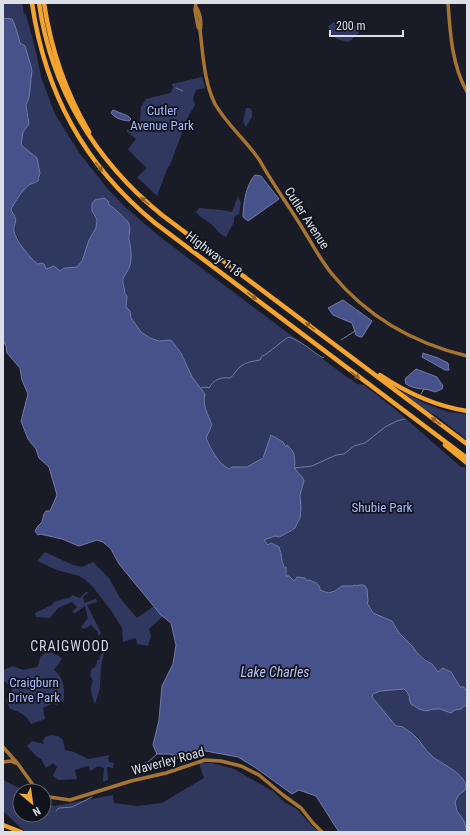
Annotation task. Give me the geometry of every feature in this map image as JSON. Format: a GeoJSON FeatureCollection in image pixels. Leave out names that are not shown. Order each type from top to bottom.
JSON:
{"type":"FeatureCollection","features":[{"type":"Feature","properties":{"kind":"highway","name":"Highway 118"},"geometry":{"type":"LineString","coordinates":[[31,3],[37,39],[48,80],[76,137],[101,170],[118,189],[155,223],[467,458]]}},
{"type":"Feature","properties":{"kind":"highway","name":"Highway 118"},"geometry":{"type":"LineString","coordinates":[[39,3],[49,50],[62,87],[79,121],[109,164],[134,191],[151,206],[467,444]]}},
{"type":"Feature","properties":{"kind":"highway"},"geometry":{"type":"LineString","coordinates":[[44,3],[53,49],[63,80],[82,119],[109,164]]}},
{"type":"Feature","properties":{"kind":"highway"},"geometry":{"type":"LineString","coordinates":[[322,335],[363,364],[407,391],[434,403],[467,411]]}},
{"type":"Feature","properties":{"kind":"highway"},"geometry":{"type":"LineString","coordinates":[[405,412],[467,463]]}},
{"type":"Feature","properties":{"kind":"highway"},"geometry":{"type":"LineString","coordinates":[[3,825],[22,832]]}},
{"type":"Feature","properties":{"kind":"street"},"geometry":{"type":"LineString","coordinates":[[448,3],[453,50],[459,75],[467,92]]}},
{"type":"Feature","properties":{"kind":"street","name":"Cutler Avenue"},"geometry":{"type":"LineString","coordinates":[[196,5],[201,27],[200,30],[209,89],[216,105],[253,150],[331,273],[359,302],[394,328],[423,343],[467,356]]}},
{"type":"Feature","properties":{"kind":"street"},"geometry":{"type":"LineString","coordinates":[[4,749],[18,764],[31,783]]}},
{"type":"Feature","properties":{"kind":"street","name":"Waverley Road"},"geometry":{"type":"LineString","coordinates":[[52,797],[70,800],[131,781],[166,773],[205,760],[221,761],[241,766],[259,774],[283,795],[301,808],[322,832]]}},
{"type":"Feature","properties":{"kind":"street"},"geometry":{"type":"LineString","coordinates":[[3,762],[11,761],[18,764]]}},
{"type":"Feature","properties":{"kind":"green space","name":"Shubie Park"},"geometry":{"type":"Polygon","coordinates":[[[3,3],[22,3],[37,56],[41,77],[55,114],[80,154],[107,188],[124,206],[160,237],[348,378],[357,384],[364,385],[396,410],[461,467],[467,468],[467,691],[464,687],[460,687],[450,671],[443,668],[438,672],[432,664],[417,653],[399,633],[392,621],[373,613],[367,603],[367,589],[365,586],[354,585],[325,592],[320,590],[318,584],[313,581],[307,581],[301,577],[296,577],[294,581],[289,576],[286,576],[286,567],[282,564],[279,547],[271,543],[268,545],[264,540],[287,534],[292,531],[296,527],[300,518],[300,494],[303,485],[303,478],[295,469],[294,453],[287,445],[286,447],[286,445],[285,446],[283,442],[271,436],[269,445],[263,457],[247,467],[229,469],[222,465],[219,461],[206,438],[212,425],[205,406],[205,394],[192,377],[181,353],[171,340],[159,341],[150,338],[141,332],[131,318],[130,311],[126,307],[127,296],[125,294],[123,281],[131,262],[129,238],[130,226],[116,210],[109,205],[107,201],[103,198],[94,200],[92,213],[97,221],[96,228],[89,240],[82,261],[77,267],[64,268],[60,271],[54,266],[46,269],[44,264],[37,264],[28,256],[15,233],[16,219],[10,210],[22,192],[36,183],[40,178],[40,168],[37,159],[21,145],[23,132],[28,126],[29,119],[26,105],[29,98],[32,70],[25,46],[20,43],[18,33],[8,18],[3,18],[3,3]]]}},
{"type":"Feature","properties":{"kind":"green space"},"geometry":{"type":"Polygon","coordinates":[[[335,22],[343,22],[347,25],[354,24],[359,28],[359,33],[348,42],[337,39],[332,35],[328,26],[335,22]]]}},
{"type":"Feature","properties":{"kind":"green space","name":"Cutler Avenue Park"},"geometry":{"type":"Polygon","coordinates":[[[202,77],[205,88],[196,90],[193,98],[195,105],[188,117],[157,196],[137,177],[147,168],[128,149],[136,139],[126,131],[140,120],[141,107],[146,99],[170,93],[173,88],[172,84],[202,77]]]}},
{"type":"Feature","properties":{"kind":"green space"},"geometry":{"type":"Polygon","coordinates":[[[246,108],[250,108],[252,110],[252,117],[246,127],[244,120],[246,108]]]}},
{"type":"Feature","properties":{"kind":"green space"},"geometry":{"type":"Polygon","coordinates":[[[238,196],[241,203],[239,214],[234,217],[234,222],[226,237],[220,234],[211,224],[196,212],[199,208],[232,212],[238,196]]]}},
{"type":"Feature","properties":{"kind":"green space"},"geometry":{"type":"Polygon","coordinates":[[[400,390],[424,403],[448,412],[467,414],[467,440],[438,417],[422,408],[400,390]]]}},
{"type":"Feature","properties":{"kind":"green space"},"geometry":{"type":"Polygon","coordinates":[[[45,552],[73,565],[82,567],[93,562],[109,578],[120,598],[137,618],[154,606],[163,616],[149,629],[151,636],[148,646],[137,644],[136,638],[123,642],[122,628],[93,587],[79,576],[57,570],[37,561],[45,552]]]}},
{"type":"Feature","properties":{"kind":"green space"},"geometry":{"type":"Polygon","coordinates":[[[86,592],[89,592],[83,597],[84,603],[96,599],[97,602],[87,605],[101,633],[98,636],[98,632],[91,625],[84,629],[81,627],[88,618],[85,606],[75,613],[72,612],[77,607],[72,602],[58,608],[50,618],[36,617],[35,613],[52,605],[54,602],[71,597],[72,595],[80,598],[86,592]]]}},
{"type":"Feature","properties":{"kind":"green space"},"geometry":{"type":"Polygon","coordinates":[[[105,649],[101,666],[100,688],[95,704],[91,690],[93,681],[90,675],[91,670],[96,666],[97,660],[99,660],[105,649]]]}},
{"type":"Feature","properties":{"kind":"green space","name":"Craigburn Drive Park"},"geometry":{"type":"Polygon","coordinates":[[[50,652],[62,659],[54,670],[60,677],[63,684],[64,701],[56,705],[53,703],[43,708],[45,719],[31,724],[22,714],[10,709],[6,700],[13,688],[3,680],[3,670],[13,666],[23,670],[37,667],[40,657],[45,653],[50,652]]]}},
{"type":"Feature","properties":{"kind":"green space"},"geometry":{"type":"Polygon","coordinates":[[[395,689],[406,691],[411,697],[409,698],[413,706],[425,711],[440,709],[451,713],[455,710],[461,709],[467,704],[467,832],[455,805],[455,801],[458,796],[466,788],[465,783],[458,774],[434,758],[414,734],[403,727],[395,725],[372,697],[376,692],[395,689]]]}},
{"type":"Feature","properties":{"kind":"green space"},"geometry":{"type":"Polygon","coordinates":[[[51,735],[58,736],[63,740],[65,750],[74,752],[88,759],[110,755],[108,758],[109,762],[114,763],[113,768],[107,767],[108,780],[103,782],[104,768],[98,766],[91,771],[88,766],[75,770],[77,779],[58,780],[53,776],[57,767],[53,763],[46,768],[41,759],[36,756],[27,746],[32,741],[44,744],[43,741],[45,737],[51,735]]]}},
{"type":"Feature","properties":{"kind":"green space"},"geometry":{"type":"Polygon","coordinates":[[[199,763],[212,763],[234,769],[274,792],[284,802],[297,809],[319,832],[27,832],[16,823],[52,823],[52,805],[113,795],[114,803],[137,806],[162,803],[204,778],[199,763]]]}},
{"type":"Feature","properties":{"kind":"green space"},"geometry":{"type":"Polygon","coordinates":[[[3,780],[12,784],[12,820],[3,811],[3,780]]]}},
{"type":"Feature","properties":{"kind":"water","name":"Lake Charles"},"geometry":{"type":"Polygon","coordinates":[[[3,18],[12,19],[20,43],[25,46],[32,70],[29,98],[26,105],[29,124],[23,132],[21,145],[37,158],[40,173],[38,181],[26,187],[11,209],[16,219],[14,230],[17,238],[35,262],[38,264],[44,264],[46,269],[54,266],[60,271],[64,268],[77,267],[82,261],[89,240],[96,228],[97,220],[92,211],[92,204],[95,200],[104,198],[108,201],[109,205],[128,222],[130,226],[129,238],[131,262],[123,281],[125,294],[127,296],[126,307],[130,311],[131,318],[141,332],[150,338],[159,341],[171,340],[181,353],[192,377],[205,394],[205,406],[212,425],[206,438],[216,457],[229,469],[232,467],[247,467],[263,458],[271,435],[283,442],[286,447],[287,445],[294,453],[295,469],[304,481],[300,495],[300,518],[295,528],[291,531],[279,537],[275,536],[264,540],[268,545],[271,543],[279,547],[283,565],[286,567],[286,576],[289,576],[294,581],[297,577],[305,578],[307,581],[309,580],[316,583],[320,590],[328,593],[335,591],[342,586],[365,586],[367,589],[367,603],[373,613],[392,621],[399,633],[417,653],[432,664],[438,672],[443,668],[451,672],[460,687],[464,687],[467,692],[467,704],[461,709],[455,710],[451,713],[440,709],[426,711],[419,709],[411,704],[410,697],[404,689],[380,691],[373,694],[372,697],[395,725],[403,727],[412,733],[430,755],[454,770],[463,779],[466,789],[458,796],[455,802],[457,811],[464,821],[467,832],[339,832],[316,796],[299,790],[292,794],[238,757],[195,749],[179,759],[170,754],[157,754],[153,745],[159,720],[162,686],[173,664],[176,645],[171,623],[161,615],[119,564],[111,549],[103,542],[97,540],[79,546],[62,539],[40,534],[38,535],[35,531],[42,522],[46,511],[50,511],[57,495],[49,467],[39,458],[36,449],[28,439],[21,421],[28,394],[22,380],[20,368],[7,353],[3,340],[3,18]]]}},
{"type":"Feature","properties":{"kind":"water"},"geometry":{"type":"Polygon","coordinates":[[[113,110],[128,116],[131,119],[129,121],[117,118],[111,113],[113,110]]]}},
{"type":"Feature","properties":{"kind":"water"},"geometry":{"type":"Polygon","coordinates":[[[255,175],[261,176],[279,199],[248,221],[243,217],[244,201],[249,184],[255,175]]]}},
{"type":"Feature","properties":{"kind":"water"},"geometry":{"type":"Polygon","coordinates":[[[343,300],[372,321],[362,337],[356,335],[352,323],[333,315],[328,308],[343,300]]]}},
{"type":"Feature","properties":{"kind":"water"},"geometry":{"type":"Polygon","coordinates":[[[423,353],[448,363],[449,370],[445,370],[422,357],[423,353]]]}},
{"type":"Feature","properties":{"kind":"water"},"geometry":{"type":"Polygon","coordinates":[[[416,369],[437,377],[443,386],[442,389],[435,392],[414,388],[406,384],[405,379],[416,369]]]}},
{"type":"Feature","properties":{"kind":"waterway"},"geometry":{"type":"LineString","coordinates":[[176,88],[183,91]]}},
{"type":"Feature","properties":{"kind":"waterway"},"geometry":{"type":"LineString","coordinates":[[341,340],[355,331]]}},
{"type":"Feature","properties":{"kind":"waterway"},"geometry":{"type":"LineString","coordinates":[[201,388],[209,388],[213,382],[218,379],[230,378],[241,366],[260,360],[262,356],[288,337],[293,338],[323,358],[324,357]]}},
{"type":"Feature","properties":{"kind":"waterway"},"geometry":{"type":"LineString","coordinates":[[421,394],[424,389]]}},
{"type":"Feature","properties":{"kind":"waterway"},"geometry":{"type":"LineString","coordinates":[[294,468],[312,466],[336,455],[344,454],[354,446],[365,443],[385,427],[405,419]]}},
{"type":"Feature","properties":{"kind":"waterway"},"geometry":{"type":"LineString","coordinates":[[132,771],[142,767],[143,764],[148,762],[157,754]]}},
{"type":"Feature","properties":{"kind":"waterway"},"geometry":{"type":"LineString","coordinates":[[56,811],[59,808],[72,807],[92,797]]}},
{"type":"Feature","properties":{"kind":"district","name":"CRAIGWOOD"},"geometry":{"type":"Point","coordinates":[70,646]}}]}
